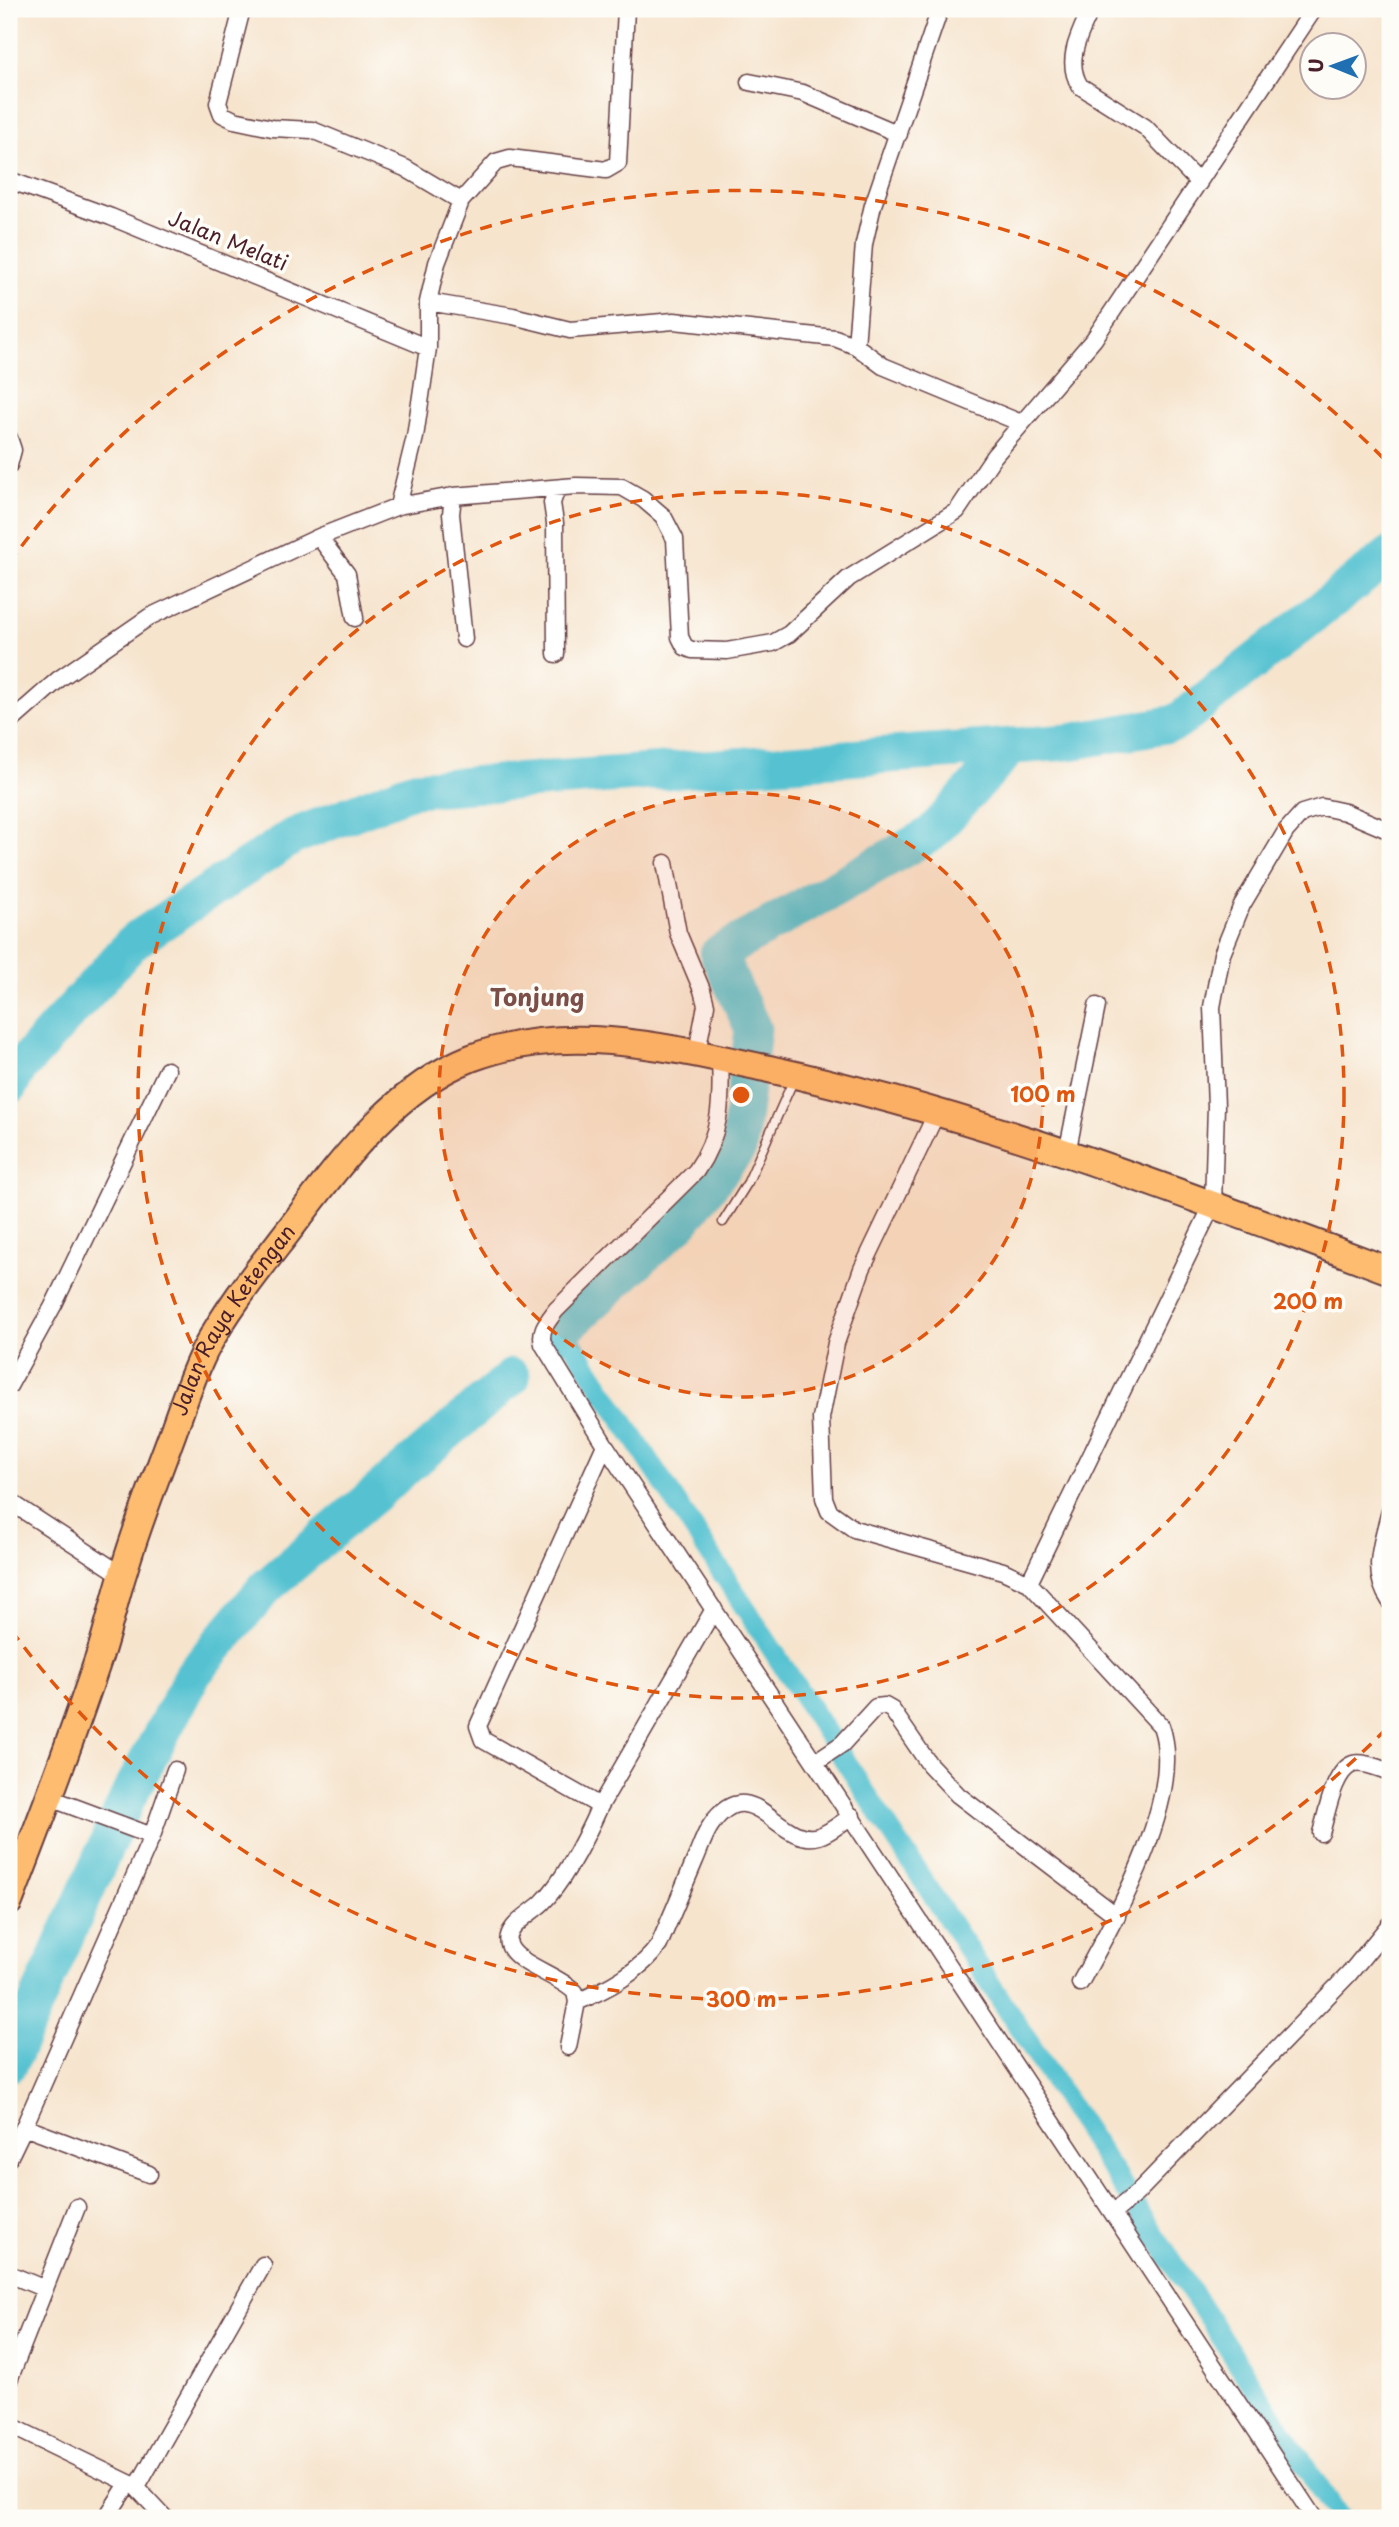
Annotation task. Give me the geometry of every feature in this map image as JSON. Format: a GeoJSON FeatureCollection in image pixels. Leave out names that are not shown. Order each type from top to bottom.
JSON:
{"type":"FeatureCollection","features":[{"type":"Feature","properties":{"kind":"highway","name":"Jalan Raya Ketengan"},"geometry":{"type":"LineString","coordinates":[[9,1902],[50,1798],[101,1651],[122,1575],[191,1383],[218,1328],[242,1291],[333,1173],[403,1100],[450,1068],[472,1057],[520,1044],[569,1039],[635,1042],[784,1072],[938,1110],[1213,1204],[1390,1271]]}},
{"type":"Feature","properties":{"kind":"street"},"geometry":{"type":"LineString","coordinates":[[242,9],[218,103],[222,114],[234,120],[272,128],[312,130],[405,168],[461,201]]}},
{"type":"Feature","properties":{"kind":"street"},"geometry":{"type":"LineString","coordinates":[[398,506],[415,437],[428,348],[428,302],[437,262],[461,201],[496,162],[510,158],[606,170],[618,163],[626,9]]}},
{"type":"Feature","properties":{"kind":"street"},"geometry":{"type":"LineString","coordinates":[[856,346],[864,244],[873,205],[940,9]]}},
{"type":"Feature","properties":{"kind":"street"},"geometry":{"type":"LineString","coordinates":[[1091,9],[1076,43],[1074,77],[1090,93],[1130,115],[1145,127],[1199,183]]}},
{"type":"Feature","properties":{"kind":"street"},"geometry":{"type":"LineString","coordinates":[[9,723],[59,679],[149,617],[325,545],[398,506],[453,496],[554,495],[622,487],[663,516],[675,540],[682,643],[692,650],[727,651],[773,643],[789,635],[849,578],[880,556],[945,521],[957,511],[1021,424],[1094,339],[1314,9]]}},
{"type":"Feature","properties":{"kind":"street"},"geometry":{"type":"LineString","coordinates":[[749,82],[803,93],[899,134]]}},
{"type":"Feature","properties":{"kind":"street","name":"Jalan Melati"},"geometry":{"type":"LineString","coordinates":[[9,180],[111,216],[428,348]]}},
{"type":"Feature","properties":{"kind":"street"},"geometry":{"type":"LineString","coordinates":[[428,302],[513,316],[570,330],[674,321],[827,336],[856,346],[883,366],[1021,424]]}},
{"type":"Feature","properties":{"kind":"street"},"geometry":{"type":"LineString","coordinates":[[9,438],[13,450],[9,465]]}},
{"type":"Feature","properties":{"kind":"street"},"geometry":{"type":"LineString","coordinates":[[554,495],[556,654]]}},
{"type":"Feature","properties":{"kind":"street"},"geometry":{"type":"LineString","coordinates":[[453,496],[451,514],[464,639]]}},
{"type":"Feature","properties":{"kind":"street"},"geometry":{"type":"LineString","coordinates":[[325,545],[347,574],[355,618]]}},
{"type":"Feature","properties":{"kind":"street"},"geometry":{"type":"LineString","coordinates":[[1029,1583],[1213,1204],[1216,1106],[1212,1007],[1222,954],[1242,905],[1286,831],[1302,813],[1322,807],[1345,811],[1390,831]]}},
{"type":"Feature","properties":{"kind":"street"},"geometry":{"type":"LineString","coordinates":[[665,863],[678,933],[706,1005],[716,1057],[722,1100],[711,1150],[696,1171],[544,1325],[541,1337],[606,1446],[714,1609],[819,1759],[852,1816],[1117,2209],[1314,2518]]}},
{"type":"Feature","properties":{"kind":"street"},"geometry":{"type":"LineString","coordinates":[[1067,1153],[1097,1006]]}},
{"type":"Feature","properties":{"kind":"street"},"geometry":{"type":"LineString","coordinates":[[9,1386],[53,1306],[167,1070]]}},
{"type":"Feature","properties":{"kind":"street"},"geometry":{"type":"LineString","coordinates":[[938,1110],[862,1269],[836,1343],[821,1418],[824,1498],[837,1521],[854,1529],[1003,1572],[1029,1583],[1161,1726],[1168,1745],[1162,1802],[1117,1916],[1080,1983]]}},
{"type":"Feature","properties":{"kind":"street"},"geometry":{"type":"LineString","coordinates":[[600,1807],[483,1740],[478,1726],[606,1446]]}},
{"type":"Feature","properties":{"kind":"street"},"geometry":{"type":"LineString","coordinates":[[9,1501],[122,1575]]}},
{"type":"Feature","properties":{"kind":"street"},"geometry":{"type":"LineString","coordinates":[[1390,1511],[1377,1569],[1381,1587],[1390,1601]]}},
{"type":"Feature","properties":{"kind":"street"},"geometry":{"type":"LineString","coordinates":[[568,2047],[577,2002],[575,1992],[570,1986],[510,1949],[508,1940],[513,1926],[546,1900],[590,1830],[600,1807],[714,1609]]}},
{"type":"Feature","properties":{"kind":"street"},"geometry":{"type":"LineString","coordinates":[[819,1759],[842,1744],[876,1707],[885,1706],[892,1710],[929,1764],[958,1795],[1117,1916]]}},
{"type":"Feature","properties":{"kind":"street"},"geometry":{"type":"LineString","coordinates":[[1321,1833],[1341,1772],[1353,1764],[1366,1764],[1390,1772]]}},
{"type":"Feature","properties":{"kind":"street"},"geometry":{"type":"LineString","coordinates":[[9,2158],[152,1836],[175,1770]]}},
{"type":"Feature","properties":{"kind":"street"},"geometry":{"type":"LineString","coordinates":[[50,1798],[152,1836]]}},
{"type":"Feature","properties":{"kind":"street"},"geometry":{"type":"LineString","coordinates":[[577,2002],[606,1990],[650,1958],[659,1945],[710,1826],[726,1808],[739,1803],[756,1807],[793,1831],[808,1837],[820,1836],[852,1816]]}},
{"type":"Feature","properties":{"kind":"street"},"geometry":{"type":"LineString","coordinates":[[1117,2209],[1137,2193],[1349,1974],[1390,1924]]}},
{"type":"Feature","properties":{"kind":"street"},"geometry":{"type":"LineString","coordinates":[[24,2127],[149,2174]]}},
{"type":"Feature","properties":{"kind":"street"},"geometry":{"type":"LineString","coordinates":[[9,2381],[77,2207]]}},
{"type":"Feature","properties":{"kind":"street"},"geometry":{"type":"LineString","coordinates":[[106,2518],[132,2485],[140,2482],[263,2265]]}},
{"type":"Feature","properties":{"kind":"street"},"geometry":{"type":"LineString","coordinates":[[9,2274],[45,2289]]}},
{"type":"Feature","properties":{"kind":"street"},"geometry":{"type":"LineString","coordinates":[[9,2425],[132,2485],[165,2518]]}},
{"type":"Feature","properties":{"kind":"lane"},"geometry":{"type":"LineString","coordinates":[[723,1222],[748,1182],[784,1072]]}},
{"type":"Feature","properties":{"kind":"waterway"},"geometry":{"type":"LineString","coordinates":[[9,1087],[19,1069],[134,941],[292,837],[414,789],[1070,742],[1176,723],[1390,555]]}},
{"type":"Feature","properties":{"kind":"waterway"},"geometry":{"type":"LineString","coordinates":[[556,1336],[683,1220],[739,1147],[753,1029],[718,954],[931,834],[1012,746]]}},
{"type":"Feature","properties":{"kind":"waterway"},"geometry":{"type":"LineString","coordinates":[[563,1329],[1339,2518]]}},
{"type":"Feature","properties":{"kind":"waterway"},"geometry":{"type":"LineString","coordinates":[[9,2064],[128,1797],[193,1674],[266,1587],[512,1377]]}},
{"type":"Feature","properties":{"kind":"district","name":"Tonjung"},"geometry":{"type":"Point","coordinates":[537,998]}}]}
